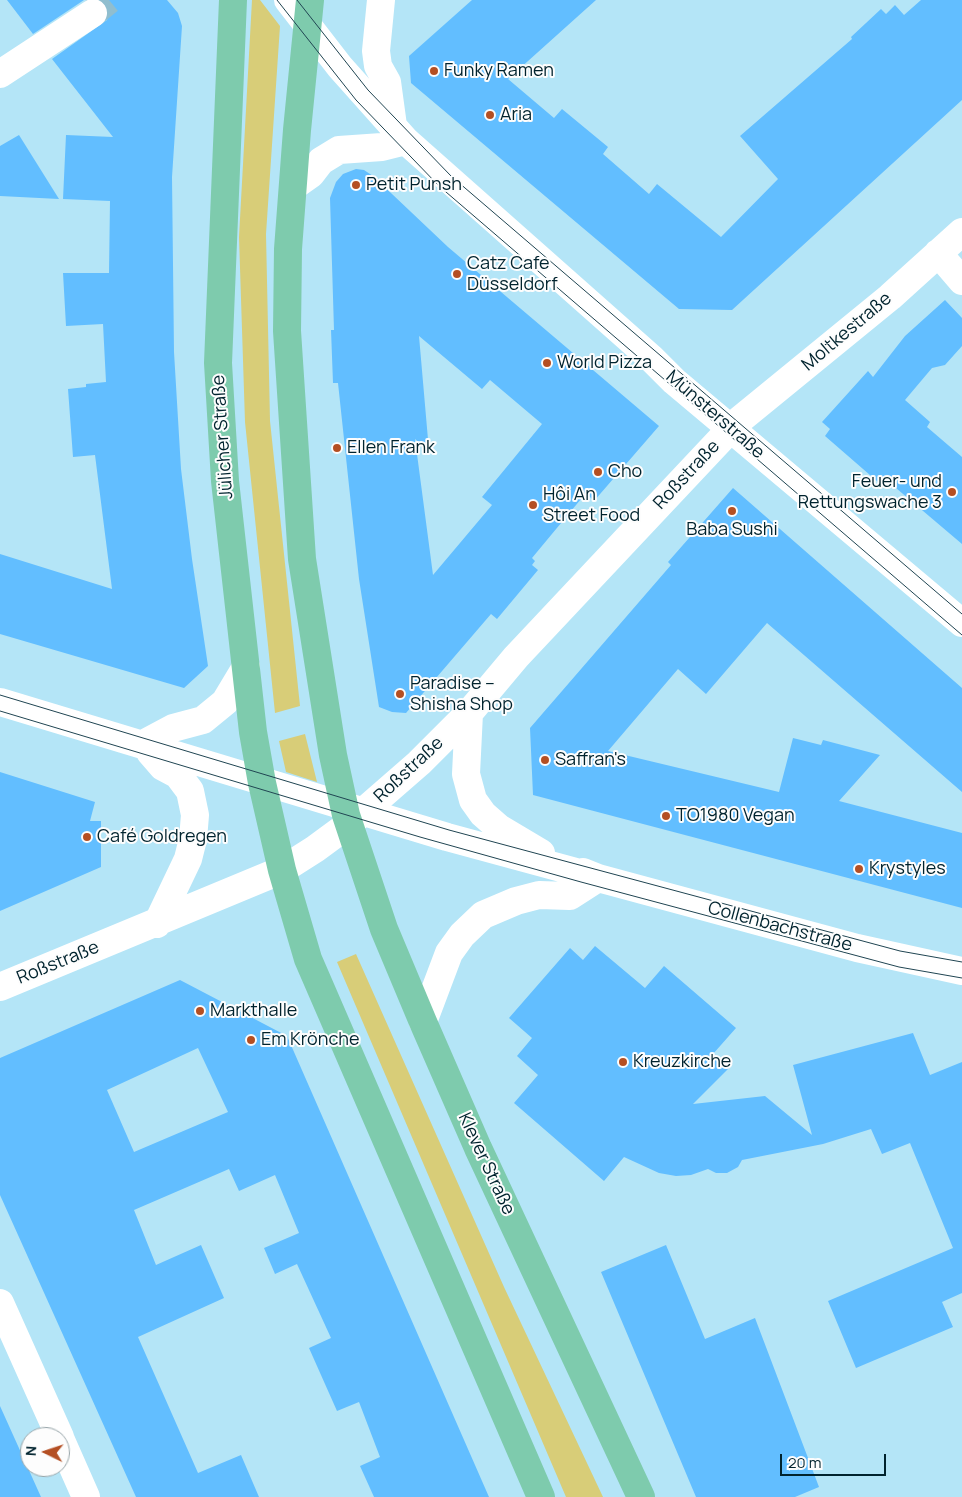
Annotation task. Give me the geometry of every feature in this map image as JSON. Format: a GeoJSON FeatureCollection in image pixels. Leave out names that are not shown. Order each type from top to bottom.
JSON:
{"type":"FeatureCollection","features":[{"type":"Feature","properties":{"kind":"main road","name":"Münsterstraße"},"geometry":{"type":"LineString","coordinates":[[298,0],[307,27]]}},
{"type":"Feature","properties":{"kind":"main road"},"geometry":{"type":"LineString","coordinates":[[310,0],[296,130],[294,186],[288,250],[287,331],[302,559],[328,731],[352,814]]}},
{"type":"Feature","properties":{"kind":"main road","name":"Jülicher Straße"},"geometry":{"type":"LineString","coordinates":[[231,2],[218,363],[225,481],[253,732],[261,780],[282,870]]}},
{"type":"Feature","properties":{"kind":"main road","name":"Klever Straße"},"geometry":{"type":"LineString","coordinates":[[352,814],[384,929],[423,1022],[478,1148],[641,1497]]}},
{"type":"Feature","properties":{"kind":"main road"},"geometry":{"type":"LineString","coordinates":[[282,870],[308,959],[541,1497]]}},
{"type":"Feature","properties":{"kind":"street","name":"Münsterstraße"},"geometry":{"type":"LineString","coordinates":[[288,0],[307,27],[340,67],[399,133],[730,429],[962,624]]}},
{"type":"Feature","properties":{"kind":"street"},"geometry":{"type":"LineString","coordinates":[[294,186],[311,174],[321,161],[339,150],[382,147],[399,133],[387,82],[378,66],[376,50],[381,0]]}},
{"type":"Feature","properties":{"kind":"street"},"geometry":{"type":"LineString","coordinates":[[0,74],[94,13]]}},
{"type":"Feature","properties":{"kind":"street","name":"Moltkestraße"},"geometry":{"type":"LineString","coordinates":[[730,429],[890,297],[962,232]]}},
{"type":"Feature","properties":{"kind":"street"},"geometry":{"type":"LineString","coordinates":[[938,253],[962,281]]}},
{"type":"Feature","properties":{"kind":"street","name":"Roßstraße"},"geometry":{"type":"LineString","coordinates":[[0,987],[156,924],[282,870],[315,850],[352,814],[419,763],[469,713],[516,657],[730,429]]}},
{"type":"Feature","properties":{"kind":"street"},"geometry":{"type":"LineString","coordinates":[[144,744],[173,728],[204,720],[225,702],[246,667]]}},
{"type":"Feature","properties":{"kind":"street"},"geometry":{"type":"LineString","coordinates":[[0,702],[261,780],[352,814],[447,837],[598,878]]}},
{"type":"Feature","properties":{"kind":"street","name":"Collenbachstraße"},"geometry":{"type":"LineString","coordinates":[[469,713],[466,774],[474,800],[483,814],[500,828],[547,856],[598,878],[857,948],[962,971]]}},
{"type":"Feature","properties":{"kind":"street"},"geometry":{"type":"LineString","coordinates":[[144,744],[163,767],[178,775],[190,791],[195,815],[193,840],[188,859],[156,924]]}},
{"type":"Feature","properties":{"kind":"street"},"geometry":{"type":"LineString","coordinates":[[423,1022],[449,953],[462,935],[483,915],[540,895],[570,896],[598,878]]}},
{"type":"Feature","properties":{"kind":"street"},"geometry":{"type":"LineString","coordinates":[[0,1303],[56,1427]]}},
{"type":"Feature","properties":{"kind":"street"},"geometry":{"type":"LineString","coordinates":[[70,1460],[86,1497]]}},
{"type":"Feature","properties":{"kind":"shaded area"},"geometry":{"type":"Polygon","coordinates":[[[252,0],[260,0],[280,26],[266,234],[270,421],[300,706],[275,713],[245,422],[239,237],[252,0]]]}},
{"type":"Feature","properties":{"kind":"shaded area"},"geometry":{"type":"Polygon","coordinates":[[[305,734],[317,782],[286,772],[279,741],[305,734]]]}},
{"type":"Feature","properties":{"kind":"shaded area"},"geometry":{"type":"Polygon","coordinates":[[[356,954],[504,1287],[603,1497],[566,1497],[337,962],[356,954]]]}},
{"type":"Feature","properties":{"kind":"building"},"geometry":{"type":"Polygon","coordinates":[[[7,0],[84,0],[33,34],[7,0]]]}},
{"type":"Feature","properties":{"kind":"building"},"geometry":{"type":"Polygon","coordinates":[[[101,0],[167,0],[178,13],[182,26],[172,177],[174,352],[181,469],[208,666],[184,688],[0,634],[0,554],[112,589],[95,455],[73,457],[68,389],[86,387],[86,384],[106,382],[103,324],[66,326],[63,273],[109,273],[110,201],[63,199],[66,135],[113,137],[52,59],[107,20],[109,12],[101,0]]]}},
{"type":"Feature","properties":{"kind":"building"},"geometry":{"type":"Polygon","coordinates":[[[472,0],[596,0],[508,79],[554,118],[562,109],[608,147],[603,154],[649,194],[657,184],[721,237],[778,179],[740,136],[852,39],[851,37],[881,9],[886,14],[895,5],[904,15],[921,0],[962,0],[962,100],[732,310],[679,309],[411,83],[409,56],[472,0]]]}},
{"type":"Feature","properties":{"kind":"building"},"geometry":{"type":"Polygon","coordinates":[[[19,135],[59,199],[0,196],[0,146],[19,135]]]}},
{"type":"Feature","properties":{"kind":"building"},"geometry":{"type":"Polygon","coordinates":[[[356,169],[364,170],[373,176],[448,247],[659,426],[594,501],[586,493],[532,558],[535,561],[532,565],[538,570],[497,619],[491,614],[406,713],[392,712],[379,707],[359,579],[338,383],[333,383],[331,330],[334,330],[330,198],[336,182],[343,174],[356,169]],[[419,336],[429,451],[415,439],[433,575],[492,505],[482,497],[542,424],[490,380],[482,389],[419,336]]]}},
{"type":"Feature","properties":{"kind":"building"},"geometry":{"type":"Polygon","coordinates":[[[945,300],[962,318],[962,346],[945,365],[932,368],[905,400],[930,422],[927,427],[962,457],[962,544],[883,477],[878,482],[825,436],[830,429],[822,422],[868,371],[873,377],[905,336],[945,300]]]}},
{"type":"Feature","properties":{"kind":"building"},"geometry":{"type":"Polygon","coordinates":[[[733,488],[962,688],[962,792],[767,623],[706,694],[678,669],[608,751],[779,792],[793,738],[821,745],[823,740],[880,755],[839,801],[962,833],[962,908],[533,795],[530,728],[671,565],[668,562],[733,488]]]}},
{"type":"Feature","properties":{"kind":"building"},"geometry":{"type":"Polygon","coordinates":[[[0,772],[95,802],[90,821],[101,821],[101,867],[0,911],[0,772]]]}},
{"type":"Feature","properties":{"kind":"building"},"geometry":{"type":"Polygon","coordinates":[[[595,946],[645,988],[664,966],[736,1028],[713,1054],[730,1067],[693,1104],[765,1096],[812,1135],[793,1065],[913,1033],[930,1075],[962,1062],[962,1293],[942,1302],[953,1327],[856,1368],[828,1301],[953,1248],[910,1143],[882,1154],[871,1129],[823,1144],[742,1160],[738,1167],[727,1173],[716,1173],[708,1169],[691,1175],[676,1176],[659,1173],[624,1157],[604,1181],[514,1103],[538,1075],[517,1056],[532,1038],[509,1018],[570,948],[583,960],[595,946]]]}},
{"type":"Feature","properties":{"kind":"building"},"geometry":{"type":"Polygon","coordinates":[[[180,980],[287,1036],[489,1497],[374,1497],[360,1466],[380,1457],[359,1402],[337,1411],[309,1348],[331,1338],[297,1264],[275,1274],[264,1248],[299,1233],[275,1175],[239,1191],[229,1169],[134,1210],[156,1265],[201,1245],[224,1298],[138,1337],[198,1473],[241,1455],[259,1497],[136,1497],[0,1195],[0,1058],[180,980]],[[198,1048],[107,1090],[134,1152],[228,1112],[198,1048]]]}},
{"type":"Feature","properties":{"kind":"building"},"geometry":{"type":"Polygon","coordinates":[[[666,1245],[705,1339],[755,1318],[819,1487],[795,1497],[696,1497],[601,1272],[666,1245]]]}},
{"type":"Feature","properties":{"kind":"building"},"geometry":{"type":"Polygon","coordinates":[[[0,1406],[20,1450],[20,1477],[32,1477],[41,1497],[0,1497],[0,1406]]]}},
{"type":"Feature","properties":{"kind":"tunnel"},"geometry":{"type":"LineString","coordinates":[[93,13],[109,0]]}},
{"type":"Feature","properties":{"kind":"tram line"},"geometry":{"type":"LineString","coordinates":[[277,0],[356,100],[439,186],[962,635]]}},
{"type":"Feature","properties":{"kind":"tram line"},"geometry":{"type":"LineString","coordinates":[[297,0],[368,90],[451,176],[962,614]]}},
{"type":"Feature","properties":{"kind":"tram line"},"geometry":{"type":"LineString","coordinates":[[0,695],[449,830],[900,951],[962,962]]}},
{"type":"Feature","properties":{"kind":"tram line"},"geometry":{"type":"LineString","coordinates":[[0,711],[420,837],[581,882],[899,967],[962,978]]}},
{"type":"Feature","properties":{"kind":"place","name":"Funky Ramen"},"geometry":{"type":"Point","coordinates":[434,71]}},
{"type":"Feature","properties":{"kind":"place","name":"Aria"},"geometry":{"type":"Point","coordinates":[490,115]}},
{"type":"Feature","properties":{"kind":"place","name":"Petit Punsh"},"geometry":{"type":"Point","coordinates":[356,185]}},
{"type":"Feature","properties":{"kind":"place","name":"Catz Cafe Düsseldorf"},"geometry":{"type":"Point","coordinates":[457,274]}},
{"type":"Feature","properties":{"kind":"place","name":"World Pizza"},"geometry":{"type":"Point","coordinates":[547,363]}},
{"type":"Feature","properties":{"kind":"place","name":"Ellen Frank"},"geometry":{"type":"Point","coordinates":[337,448]}},
{"type":"Feature","properties":{"kind":"place","name":"Cho"},"geometry":{"type":"Point","coordinates":[598,472]}},
{"type":"Feature","properties":{"kind":"place","name":"Feuer- und Rettungswache 3"},"geometry":{"type":"Point","coordinates":[952,492]}},
{"type":"Feature","properties":{"kind":"place","name":"Hôi An Street Food"},"geometry":{"type":"Point","coordinates":[533,505]}},
{"type":"Feature","properties":{"kind":"place","name":"Baba Sushi"},"geometry":{"type":"Point","coordinates":[732,511]}},
{"type":"Feature","properties":{"kind":"place","name":"Paradise – Shisha Shop"},"geometry":{"type":"Point","coordinates":[400,694]}},
{"type":"Feature","properties":{"kind":"place","name":"Saffran's"},"geometry":{"type":"Point","coordinates":[545,760]}},
{"type":"Feature","properties":{"kind":"place","name":"TO1980 Vegan"},"geometry":{"type":"Point","coordinates":[666,816]}},
{"type":"Feature","properties":{"kind":"place","name":"Café Goldregen"},"geometry":{"type":"Point","coordinates":[87,837]}},
{"type":"Feature","properties":{"kind":"place","name":"Krystyles"},"geometry":{"type":"Point","coordinates":[859,869]}},
{"type":"Feature","properties":{"kind":"place","name":"Markthalle"},"geometry":{"type":"Point","coordinates":[200,1011]}},
{"type":"Feature","properties":{"kind":"place","name":"Em Krönche"},"geometry":{"type":"Point","coordinates":[251,1040]}},
{"type":"Feature","properties":{"kind":"place","name":"Kreuzkirche"},"geometry":{"type":"Point","coordinates":[623,1062]}}]}
